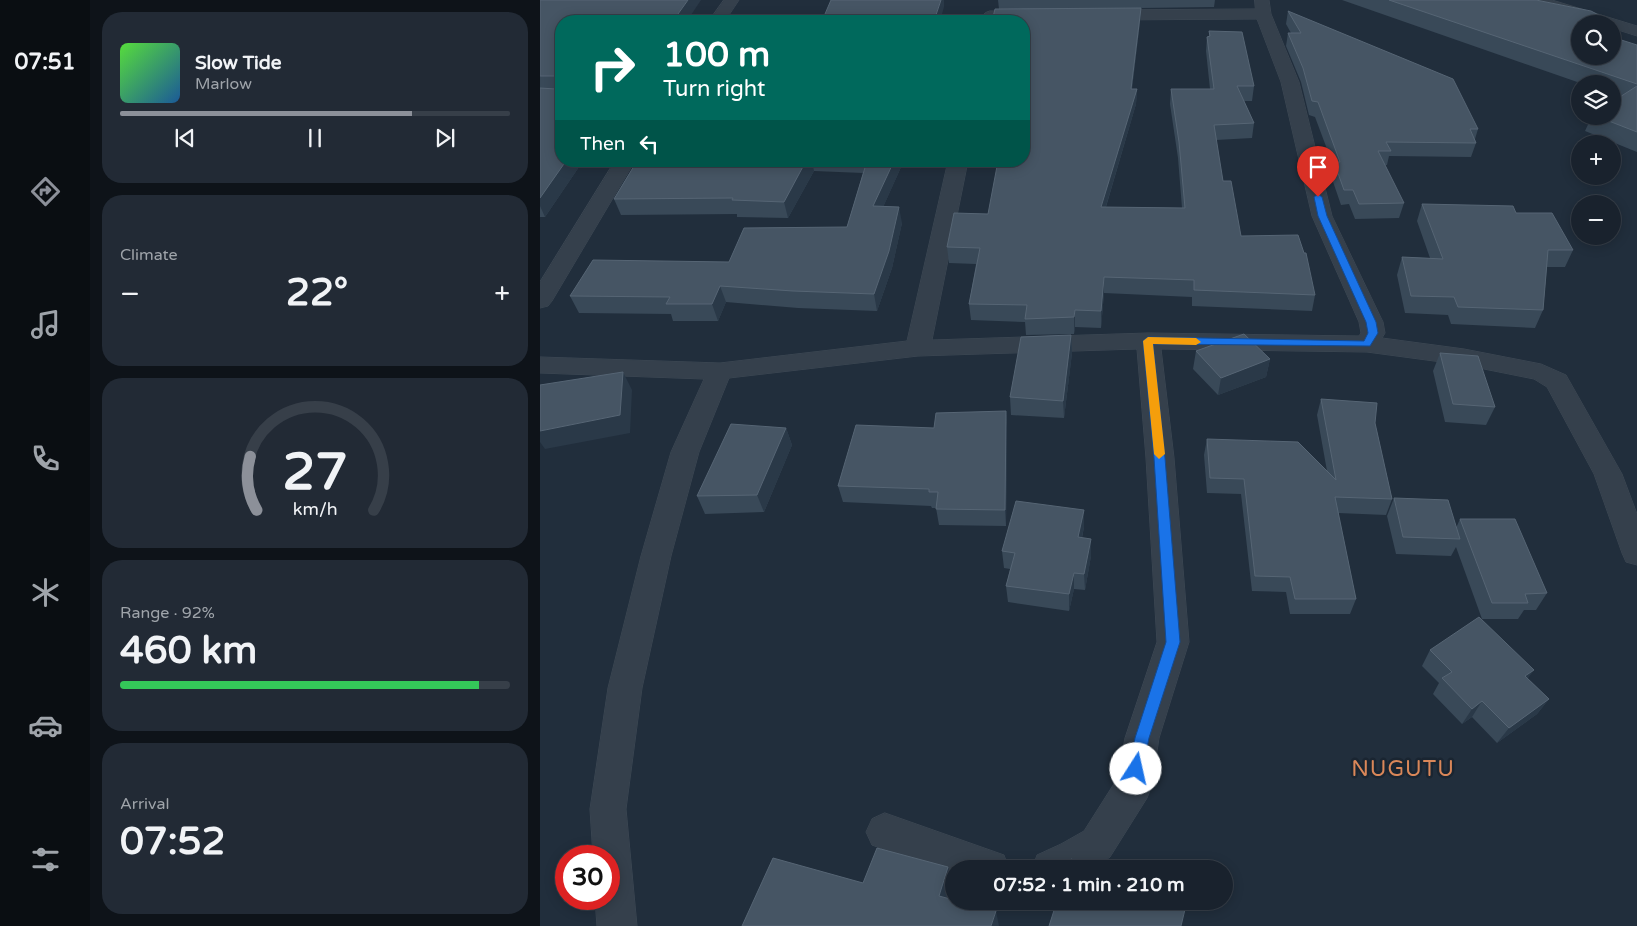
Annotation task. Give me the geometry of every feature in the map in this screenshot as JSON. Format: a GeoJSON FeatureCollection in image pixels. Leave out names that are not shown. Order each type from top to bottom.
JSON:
{"type":"FeatureCollection","features":[{"type":"Feature","properties":{"kind":"street"},"geometry":{"type":"LineString","coordinates":[[721,15],[732,0]]}},
{"type":"Feature","properties":{"kind":"street"},"geometry":{"type":"LineString","coordinates":[[990,15],[994,0]]}},
{"type":"Feature","properties":{"kind":"street"},"geometry":{"type":"LineString","coordinates":[[1536,0],[1637,30]]}},
{"type":"Feature","properties":{"kind":"street"},"geometry":{"type":"LineString","coordinates":[[1089,15],[1262,7],[1290,82],[1322,216],[1371,322],[1373,333],[1367,344]]}},
{"type":"Feature","properties":{"kind":"street"},"geometry":{"type":"LineString","coordinates":[[1030,17],[1043,16]]}},
{"type":"Feature","properties":{"kind":"street"},"geometry":{"type":"LineString","coordinates":[[540,302],[621,167]]}},
{"type":"Feature","properties":{"kind":"street"},"geometry":{"type":"LineString","coordinates":[[918,348],[957,167]]}},
{"type":"Feature","properties":{"kind":"street"},"geometry":{"type":"LineString","coordinates":[[1071,860],[1097,844],[1134,785],[1142,738],[1173,642],[1160,458],[1148,341]]}},
{"type":"Feature","properties":{"kind":"street"},"geometry":{"type":"LineString","coordinates":[[540,364],[720,371],[918,348],[1148,341],[1367,344],[1474,359],[1541,372],[1557,381],[1608,474],[1637,554]]}},
{"type":"Feature","properties":{"kind":"street"},"geometry":{"type":"LineString","coordinates":[[617,926],[608,809],[625,688],[656,556],[685,452],[720,371]]}},
{"type":"Feature","properties":{"kind":"street"},"geometry":{"type":"LineString","coordinates":[[885,832],[964,860]]}},
{"type":"Feature","properties":{"kind":"building"},"geometry":{"type":"Polygon","coordinates":[[[540,0],[688,0],[677,15],[555,15],[555,76],[540,76],[540,0]]]}},
{"type":"Feature","properties":{"kind":"building"},"geometry":{"type":"Polygon","coordinates":[[[831,0],[941,0],[936,15],[825,15],[831,0]]]}},
{"type":"Feature","properties":{"kind":"building"},"geometry":{"type":"Polygon","coordinates":[[[1389,0],[1536,0],[1591,11],[1599,15],[1571,15],[1571,62],[1389,0]]]}},
{"type":"Feature","properties":{"kind":"building"},"geometry":{"type":"Polygon","coordinates":[[[1141,8],[1131,89],[1137,89],[1101,207],[1185,208],[1179,142],[1171,89],[1214,89],[1207,37],[1210,36],[1209,31],[1242,32],[1254,86],[1237,86],[1254,123],[1214,125],[1223,181],[1231,181],[1241,236],[1298,235],[1304,253],[1306,253],[1315,295],[1194,290],[1194,280],[1104,277],[1101,311],[1075,310],[1074,317],[1025,319],[1027,305],[969,304],[980,248],[947,247],[954,213],[988,214],[997,167],[1030,167],[1030,15],[994,15],[995,9],[1141,8]]]}},
{"type":"Feature","properties":{"kind":"building"},"geometry":{"type":"Polygon","coordinates":[[[1288,11],[1453,79],[1478,129],[1470,129],[1476,143],[1386,142],[1391,151],[1378,151],[1404,203],[1359,204],[1353,190],[1344,190],[1334,162],[1340,162],[1318,102],[1312,101],[1303,68],[1288,33],[1301,33],[1288,11]]]}},
{"type":"Feature","properties":{"kind":"building"},"geometry":{"type":"Polygon","coordinates":[[[1621,40],[1637,45],[1637,84],[1621,79],[1621,75],[1610,75],[1581,65],[1621,65],[1621,40]]]}},
{"type":"Feature","properties":{"kind":"building"},"geometry":{"type":"Polygon","coordinates":[[[1637,86],[1637,132],[1619,125],[1621,125],[1621,96],[1637,86]]]}},
{"type":"Feature","properties":{"kind":"building"},"geometry":{"type":"Polygon","coordinates":[[[540,88],[555,89],[555,167],[562,167],[540,198],[540,88]]]}},
{"type":"Feature","properties":{"kind":"building"},"geometry":{"type":"Polygon","coordinates":[[[633,167],[803,167],[784,202],[732,200],[733,198],[614,199],[633,167]]]}},
{"type":"Feature","properties":{"kind":"building"},"geometry":{"type":"Polygon","coordinates":[[[865,167],[891,167],[873,206],[899,207],[889,251],[874,294],[720,286],[712,304],[666,304],[670,297],[570,296],[593,260],[729,262],[744,228],[847,227],[865,167]]]}},
{"type":"Feature","properties":{"kind":"building"},"geometry":{"type":"Polygon","coordinates":[[[1422,204],[1513,206],[1516,213],[1552,213],[1573,250],[1548,250],[1543,310],[1458,307],[1454,297],[1411,296],[1402,257],[1443,259],[1422,204]]]}},
{"type":"Feature","properties":{"kind":"building"},"geometry":{"type":"Polygon","coordinates":[[[1244,334],[1270,359],[1221,378],[1196,351],[1244,334]]]}},
{"type":"Feature","properties":{"kind":"building"},"geometry":{"type":"Polygon","coordinates":[[[1071,335],[1063,401],[1010,397],[1021,337],[1071,335]]]}},
{"type":"Feature","properties":{"kind":"building"},"geometry":{"type":"Polygon","coordinates":[[[1440,353],[1478,356],[1495,407],[1453,404],[1440,353]]]}},
{"type":"Feature","properties":{"kind":"building"},"geometry":{"type":"Polygon","coordinates":[[[623,372],[620,415],[540,431],[540,385],[623,372]]]}},
{"type":"Feature","properties":{"kind":"building"},"geometry":{"type":"Polygon","coordinates":[[[1321,399],[1377,403],[1375,423],[1392,499],[1335,497],[1356,599],[1295,599],[1290,577],[1255,576],[1244,479],[1210,478],[1207,439],[1298,442],[1336,480],[1321,399]]]}},
{"type":"Feature","properties":{"kind":"building"},"geometry":{"type":"Polygon","coordinates":[[[1006,411],[1005,510],[936,509],[938,492],[929,492],[929,489],[838,486],[856,425],[934,428],[936,413],[1006,411]]]}},
{"type":"Feature","properties":{"kind":"building"},"geometry":{"type":"Polygon","coordinates":[[[731,424],[786,428],[757,495],[697,496],[731,424]]]}},
{"type":"Feature","properties":{"kind":"building"},"geometry":{"type":"Polygon","coordinates":[[[1394,498],[1448,500],[1460,539],[1403,537],[1394,498]]]}},
{"type":"Feature","properties":{"kind":"building"},"geometry":{"type":"Polygon","coordinates":[[[1016,501],[1084,510],[1078,537],[1091,539],[1084,574],[1074,573],[1069,594],[1006,586],[1015,553],[1002,551],[1016,501]]]}},
{"type":"Feature","properties":{"kind":"building"},"geometry":{"type":"Polygon","coordinates":[[[1460,519],[1515,519],[1547,593],[1525,594],[1528,603],[1492,603],[1460,519]]]}},
{"type":"Feature","properties":{"kind":"building"},"geometry":{"type":"Polygon","coordinates":[[[1479,617],[1534,670],[1525,676],[1549,699],[1509,728],[1482,701],[1472,709],[1442,678],[1452,672],[1430,650],[1479,617]]]}},
{"type":"Feature","properties":{"kind":"building"},"geometry":{"type":"Polygon","coordinates":[[[877,848],[945,866],[945,877],[939,896],[945,898],[945,910],[996,911],[991,926],[742,926],[773,858],[863,883],[877,848]]]}},
{"type":"Feature","properties":{"kind":"building"},"geometry":{"type":"Polygon","coordinates":[[[1054,910],[1185,910],[1181,926],[1049,926],[1054,910]]]}},
{"type":"Feature","properties":{"kind":"slow traffic"},"geometry":{"type":"LineString","coordinates":[[1159,454],[1148,341],[1196,342]]}},
{"type":"Feature","properties":{"kind":"district","name":"NUGUTU"},"geometry":{"type":"Point","coordinates":[1403,768]}},
{"type":"Feature","properties":{"kind":"route"},"geometry":{"type":"LineString","coordinates":[[1136,769],[1142,738],[1173,642],[1160,458],[1148,341],[1367,344],[1373,333],[1371,322],[1322,216],[1318,197]]}}]}
